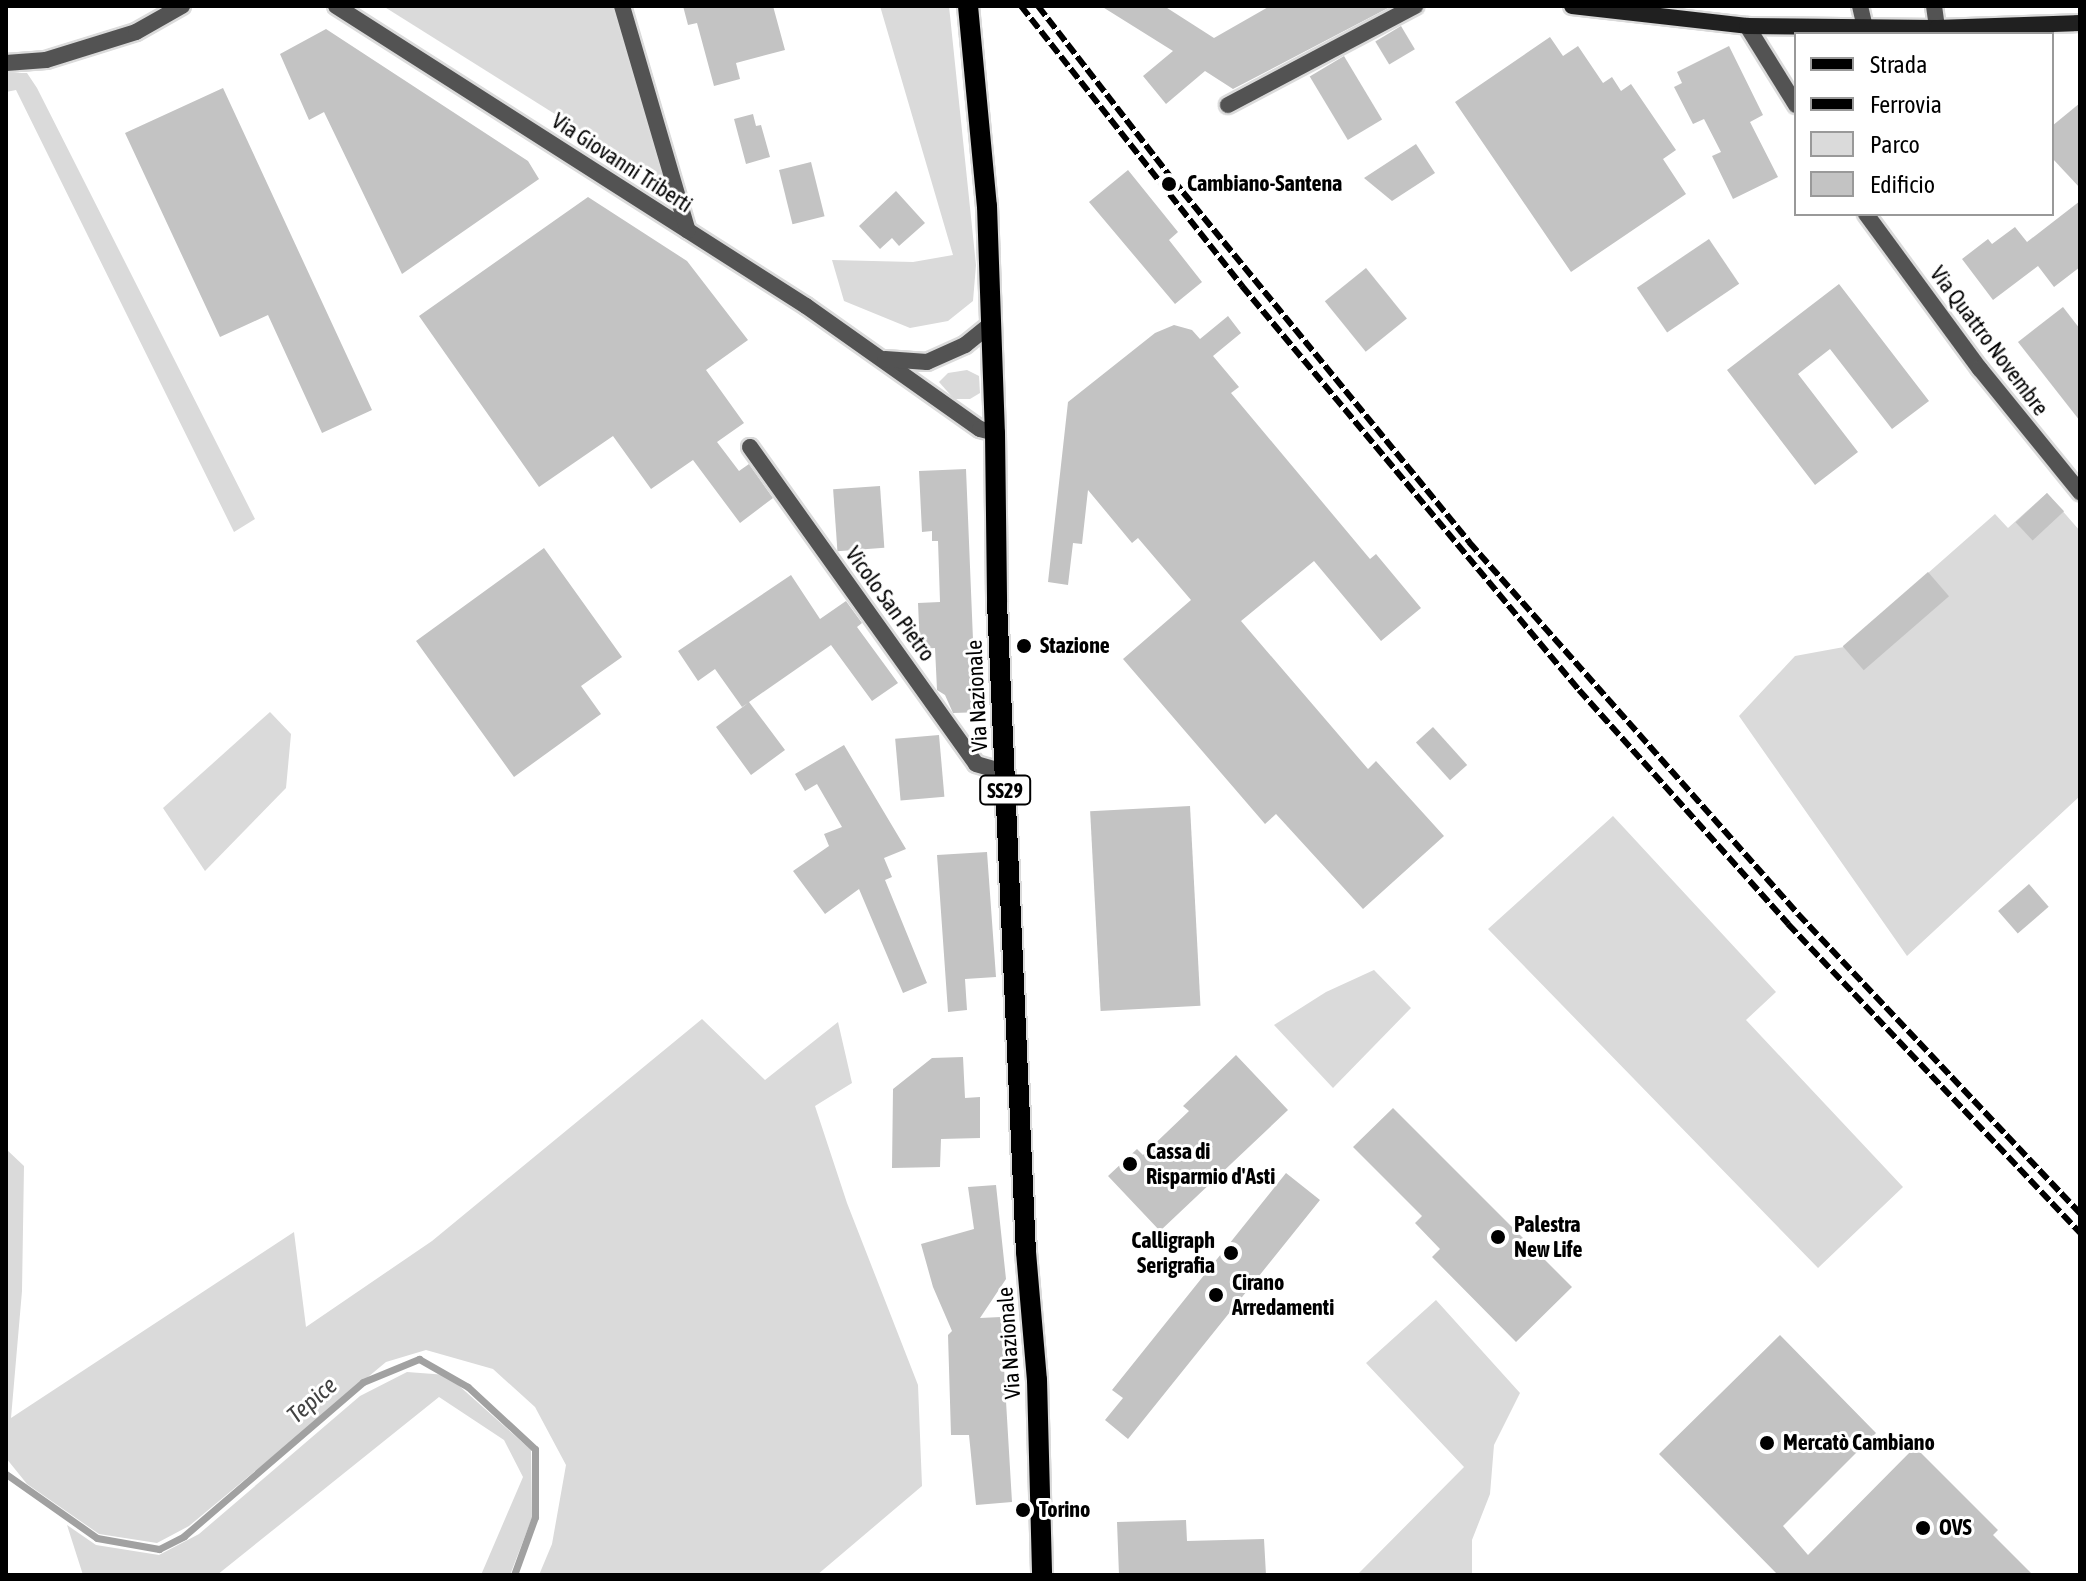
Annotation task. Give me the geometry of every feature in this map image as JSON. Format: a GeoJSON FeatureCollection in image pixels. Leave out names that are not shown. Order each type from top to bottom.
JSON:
{"type":"FeatureCollection","features":[{"type":"Feature","properties":{"kind":"main road","name":"Via Nazionale"},"geometry":{"type":"LineString","coordinates":[[968,6],[987,206],[997,602],[1026,1252],[1037,1380],[1042,1575]]}},
{"type":"Feature","properties":{"kind":"street"},"geometry":{"type":"LineString","coordinates":[[6,63],[46,60],[121,37],[182,6]]}},
{"type":"Feature","properties":{"kind":"street","name":"Via Giovanni Triberti"},"geometry":{"type":"LineString","coordinates":[[336,6],[883,359],[980,429],[995,433]]}},
{"type":"Feature","properties":{"kind":"street"},"geometry":{"type":"LineString","coordinates":[[622,6],[688,231]]}},
{"type":"Feature","properties":{"kind":"street"},"geometry":{"type":"LineString","coordinates":[[1228,105],[1415,6]]}},
{"type":"Feature","properties":{"kind":"street"},"geometry":{"type":"LineString","coordinates":[[1572,6],[1747,26],[1937,28],[2080,23]]}},
{"type":"Feature","properties":{"kind":"street"},"geometry":{"type":"LineString","coordinates":[[1860,6],[1865,28]]}},
{"type":"Feature","properties":{"kind":"street"},"geometry":{"type":"LineString","coordinates":[[1934,6],[1937,28]]}},
{"type":"Feature","properties":{"kind":"street"},"geometry":{"type":"LineString","coordinates":[[1747,26],[1794,102]]}},
{"type":"Feature","properties":{"kind":"street","name":"Via Quattro Novembre"},"geometry":{"type":"LineString","coordinates":[[1867,216],[1980,369],[2080,492]]}},
{"type":"Feature","properties":{"kind":"street","name":"Via Giovanni Triberti"},"geometry":{"type":"LineString","coordinates":[[883,359],[927,362],[965,345],[991,324]]}},
{"type":"Feature","properties":{"kind":"street","name":"Vicolo San Pietro"},"geometry":{"type":"LineString","coordinates":[[750,447],[976,764],[1004,772]]}},
{"type":"Feature","properties":{"kind":"green space"},"geometry":{"type":"Polygon","coordinates":[[[383,6],[617,6],[665,183],[655,177],[383,6]]]}},
{"type":"Feature","properties":{"kind":"green space"},"geometry":{"type":"Polygon","coordinates":[[[880,6],[949,6],[976,265],[973,301],[948,321],[910,328],[844,301],[832,260],[913,262],[953,255],[880,6]]]}},
{"type":"Feature","properties":{"kind":"green space"},"geometry":{"type":"Polygon","coordinates":[[[6,73],[27,73],[37,88],[255,519],[234,532],[16,90],[6,92],[6,73]]]}},
{"type":"Feature","properties":{"kind":"green space"},"geometry":{"type":"Polygon","coordinates":[[[967,370],[979,376],[980,393],[970,399],[954,399],[939,382],[948,373],[967,370]]]}},
{"type":"Feature","properties":{"kind":"green space"},"geometry":{"type":"Polygon","coordinates":[[[2047,493],[2080,531],[2080,796],[1907,956],[1739,716],[1795,656],[1844,647],[1995,514],[2008,528],[2047,493]]]}},
{"type":"Feature","properties":{"kind":"green space"},"geometry":{"type":"Polygon","coordinates":[[[270,712],[291,734],[286,788],[205,871],[163,808],[270,712]]]}},
{"type":"Feature","properties":{"kind":"green space"},"geometry":{"type":"Polygon","coordinates":[[[1613,816],[1776,992],[1746,1020],[1903,1187],[1818,1268],[1488,929],[1613,816]]]}},
{"type":"Feature","properties":{"kind":"green space"},"geometry":{"type":"Polygon","coordinates":[[[1374,970],[1411,1008],[1333,1088],[1274,1025],[1326,992],[1374,970]]]}},
{"type":"Feature","properties":{"kind":"green space"},"geometry":{"type":"Polygon","coordinates":[[[702,1019],[765,1080],[838,1022],[852,1083],[815,1106],[847,1203],[918,1385],[922,1486],[817,1575],[539,1575],[552,1544],[566,1465],[535,1407],[493,1369],[426,1350],[386,1362],[189,1526],[157,1543],[99,1534],[27,1484],[6,1458],[6,1149],[24,1166],[22,1291],[11,1418],[294,1232],[306,1327],[432,1241],[702,1019]]]}},
{"type":"Feature","properties":{"kind":"green space"},"geometry":{"type":"Polygon","coordinates":[[[1436,1300],[1520,1393],[1494,1445],[1490,1494],[1472,1540],[1472,1575],[1357,1575],[1464,1467],[1366,1363],[1436,1300]]]}},
{"type":"Feature","properties":{"kind":"green space"},"geometry":{"type":"Polygon","coordinates":[[[407,1372],[447,1375],[531,1450],[532,1518],[510,1575],[481,1575],[523,1477],[504,1440],[439,1397],[217,1575],[83,1575],[67,1525],[96,1545],[159,1555],[199,1534],[360,1396],[407,1372]]]}},
{"type":"Feature","properties":{"kind":"building"},"geometry":{"type":"Polygon","coordinates":[[[683,6],[773,6],[785,50],[736,63],[740,79],[714,86],[697,23],[688,25],[683,6]]]}},
{"type":"Feature","properties":{"kind":"building"},"geometry":{"type":"Polygon","coordinates":[[[1101,6],[1164,6],[1214,38],[1270,6],[1390,7],[1233,89],[1205,71],[1166,104],[1143,76],[1173,51],[1101,6]]]}},
{"type":"Feature","properties":{"kind":"building"},"geometry":{"type":"Polygon","coordinates":[[[1401,26],[1415,49],[1389,65],[1375,41],[1401,26]]]}},
{"type":"Feature","properties":{"kind":"building"},"geometry":{"type":"Polygon","coordinates":[[[326,29],[528,161],[539,179],[402,274],[324,112],[309,120],[280,54],[326,29]]]}},
{"type":"Feature","properties":{"kind":"building"},"geometry":{"type":"Polygon","coordinates":[[[1550,37],[1563,56],[1578,46],[1603,83],[1612,77],[1621,91],[1631,84],[1676,150],[1663,159],[1686,194],[1571,272],[1455,102],[1550,37]]]}},
{"type":"Feature","properties":{"kind":"building"},"geometry":{"type":"Polygon","coordinates":[[[1729,46],[1763,115],[1750,122],[1778,177],[1733,199],[1712,156],[1721,152],[1704,119],[1693,124],[1674,87],[1682,83],[1677,72],[1729,46]]]}},
{"type":"Feature","properties":{"kind":"building"},"geometry":{"type":"Polygon","coordinates":[[[1344,56],[1382,119],[1348,140],[1310,77],[1344,56]]]}},
{"type":"Feature","properties":{"kind":"building"},"geometry":{"type":"Polygon","coordinates":[[[223,88],[372,410],[322,433],[268,315],[220,337],[125,133],[223,88]]]}},
{"type":"Feature","properties":{"kind":"building"},"geometry":{"type":"Polygon","coordinates":[[[2080,103],[2080,188],[2054,160],[2054,124],[2080,103]]]}},
{"type":"Feature","properties":{"kind":"building"},"geometry":{"type":"Polygon","coordinates":[[[753,114],[756,126],[761,125],[770,157],[746,164],[734,119],[753,114]]]}},
{"type":"Feature","properties":{"kind":"building"},"geometry":{"type":"Polygon","coordinates":[[[1416,144],[1435,173],[1392,201],[1364,178],[1416,144]]]}},
{"type":"Feature","properties":{"kind":"building"},"geometry":{"type":"Polygon","coordinates":[[[811,162],[825,216],[793,224],[779,170],[811,162]]]}},
{"type":"Feature","properties":{"kind":"building"},"geometry":{"type":"Polygon","coordinates":[[[1128,170],[1178,232],[1169,240],[1202,282],[1175,304],[1089,202],[1128,170]]]}},
{"type":"Feature","properties":{"kind":"building"},"geometry":{"type":"Polygon","coordinates":[[[896,191],[925,223],[899,246],[892,238],[880,249],[859,226],[896,191]]]}},
{"type":"Feature","properties":{"kind":"building"},"geometry":{"type":"Polygon","coordinates":[[[588,197],[687,261],[748,340],[706,370],[744,423],[717,442],[739,471],[749,464],[773,498],[740,523],[693,460],[651,489],[613,436],[539,487],[419,316],[588,197]]]}},
{"type":"Feature","properties":{"kind":"building"},"geometry":{"type":"Polygon","coordinates":[[[2080,201],[2080,267],[2054,287],[2038,266],[1993,300],[1962,259],[1988,239],[1992,244],[2015,227],[2027,242],[2080,201]]]}},
{"type":"Feature","properties":{"kind":"building"},"geometry":{"type":"Polygon","coordinates":[[[1709,239],[1739,284],[1667,332],[1637,288],[1709,239]]]}},
{"type":"Feature","properties":{"kind":"building"},"geometry":{"type":"Polygon","coordinates":[[[1366,268],[1407,319],[1366,352],[1325,301],[1366,268]]]}},
{"type":"Feature","properties":{"kind":"building"},"geometry":{"type":"Polygon","coordinates":[[[1839,284],[1929,401],[1892,429],[1830,349],[1798,374],[1858,452],[1815,485],[1727,370],[1839,284]]]}},
{"type":"Feature","properties":{"kind":"building"},"geometry":{"type":"Polygon","coordinates":[[[2063,307],[2080,329],[2080,421],[2018,342],[2063,307]]]}},
{"type":"Feature","properties":{"kind":"building"},"geometry":{"type":"Polygon","coordinates":[[[1228,316],[1241,333],[1213,356],[1239,387],[1231,393],[1370,559],[1376,554],[1421,608],[1381,641],[1314,561],[1241,621],[1368,769],[1376,761],[1444,836],[1363,909],[1276,814],[1265,824],[1123,659],[1191,600],[1138,538],[1132,543],[1088,490],[1082,544],[1073,543],[1068,585],[1048,582],[1068,402],[1155,333],[1174,325],[1192,330],[1200,339],[1228,316]]]}},
{"type":"Feature","properties":{"kind":"building"},"geometry":{"type":"Polygon","coordinates":[[[966,469],[974,664],[980,664],[983,712],[953,713],[945,695],[937,690],[935,648],[920,649],[918,603],[940,602],[938,541],[932,541],[932,531],[922,532],[919,471],[966,469]]]}},
{"type":"Feature","properties":{"kind":"building"},"geometry":{"type":"Polygon","coordinates":[[[880,486],[884,548],[837,551],[833,489],[880,486]]]}},
{"type":"Feature","properties":{"kind":"building"},"geometry":{"type":"Polygon","coordinates":[[[2047,493],[2064,511],[2033,541],[2016,522],[2047,493]]]}},
{"type":"Feature","properties":{"kind":"building"},"geometry":{"type":"Polygon","coordinates":[[[544,548],[622,657],[581,686],[601,714],[514,777],[416,641],[544,548]]]}},
{"type":"Feature","properties":{"kind":"building"},"geometry":{"type":"Polygon","coordinates":[[[1928,572],[1949,596],[1864,670],[1843,646],[1928,572]]]}},
{"type":"Feature","properties":{"kind":"building"},"geometry":{"type":"Polygon","coordinates":[[[791,575],[820,619],[846,601],[862,623],[857,627],[898,683],[872,701],[831,645],[749,702],[785,750],[751,775],[716,727],[748,703],[742,707],[715,669],[698,681],[678,651],[791,575]]]}},
{"type":"Feature","properties":{"kind":"building"},"geometry":{"type":"Polygon","coordinates":[[[1433,727],[1467,765],[1450,780],[1416,742],[1433,727]]]}},
{"type":"Feature","properties":{"kind":"building"},"geometry":{"type":"Polygon","coordinates":[[[939,735],[944,797],[901,801],[895,739],[939,735]]]}},
{"type":"Feature","properties":{"kind":"building"},"geometry":{"type":"Polygon","coordinates":[[[844,745],[906,849],[884,858],[892,877],[885,880],[927,983],[903,993],[859,889],[825,914],[793,871],[829,846],[824,834],[842,827],[817,784],[805,791],[795,774],[844,745]]]}},
{"type":"Feature","properties":{"kind":"building"},"geometry":{"type":"Polygon","coordinates":[[[1190,806],[1200,1006],[1101,1011],[1090,811],[1190,806]]]}},
{"type":"Feature","properties":{"kind":"building"},"geometry":{"type":"Polygon","coordinates":[[[987,852],[996,977],[965,979],[967,1010],[948,1012],[937,855],[987,852]]]}},
{"type":"Feature","properties":{"kind":"building"},"geometry":{"type":"Polygon","coordinates":[[[2029,884],[2049,907],[2018,934],[1998,911],[2029,884]]]}},
{"type":"Feature","properties":{"kind":"building"},"geometry":{"type":"Polygon","coordinates":[[[1236,1055],[1288,1110],[1160,1231],[1108,1176],[1137,1149],[1143,1155],[1189,1111],[1183,1106],[1236,1055]]]}},
{"type":"Feature","properties":{"kind":"building"},"geometry":{"type":"Polygon","coordinates":[[[963,1057],[965,1098],[980,1097],[980,1138],[941,1139],[940,1167],[892,1168],[893,1089],[932,1058],[963,1057]]]}},
{"type":"Feature","properties":{"kind":"building"},"geometry":{"type":"Polygon","coordinates":[[[1393,1108],[1572,1287],[1516,1342],[1432,1257],[1440,1249],[1415,1223],[1422,1216],[1353,1147],[1393,1108]]]}},
{"type":"Feature","properties":{"kind":"building","name":"Cirano Arredamenti"},"geometry":{"type":"Polygon","coordinates":[[[1286,1173],[1320,1200],[1128,1439],[1105,1420],[1123,1398],[1112,1390],[1286,1173]]]}},
{"type":"Feature","properties":{"kind":"building"},"geometry":{"type":"Polygon","coordinates":[[[996,1185],[1006,1279],[980,1318],[1001,1317],[1012,1502],[976,1505],[969,1435],[951,1435],[948,1335],[952,1331],[933,1287],[921,1244],[974,1229],[968,1187],[996,1185]]]}},
{"type":"Feature","properties":{"kind":"building"},"geometry":{"type":"Polygon","coordinates":[[[1780,1335],[1876,1433],[1783,1526],[1808,1555],[1915,1447],[1998,1530],[1993,1535],[2033,1575],[1778,1575],[1659,1454],[1780,1335]]]}},
{"type":"Feature","properties":{"kind":"building"},"geometry":{"type":"Polygon","coordinates":[[[1186,1520],[1187,1541],[1264,1539],[1266,1575],[1119,1575],[1117,1522],[1186,1520]]]}},
{"type":"Feature","properties":{"kind":"waterway","name":"Tepice"},"geometry":{"type":"LineString","coordinates":[[6,1474],[97,1538],[159,1549],[184,1536],[363,1382],[419,1359],[468,1387],[535,1449],[535,1517],[514,1575]]}},
{"type":"Feature","properties":{"kind":"railway"},"geometry":{"type":"LineString","coordinates":[[1021,6],[1242,286],[1579,690],[1788,924],[2080,1233]]}},
{"type":"Feature","properties":{"kind":"railway"},"geometry":{"type":"LineString","coordinates":[[1038,6],[1173,180],[1469,542],[1798,914],[2080,1213]]}},
{"type":"Feature","properties":{"kind":"place","name":"Cambiano-Santena"},"geometry":{"type":"Point","coordinates":[1169,184]}},
{"type":"Feature","properties":{"kind":"place","name":"Stazione"},"geometry":{"type":"Point","coordinates":[1024,646]}},
{"type":"Feature","properties":{"kind":"place","name":"Cassa di Risparmio d'Asti"},"geometry":{"type":"Point","coordinates":[1130,1164]}},
{"type":"Feature","properties":{"kind":"place","name":"Palestra New Life"},"geometry":{"type":"Point","coordinates":[1498,1237]}},
{"type":"Feature","properties":{"kind":"place","name":"Calligraph Serigrafia"},"geometry":{"type":"Point","coordinates":[1231,1253]}},
{"type":"Feature","properties":{"kind":"place","name":"Cirano Arredamenti"},"geometry":{"type":"Point","coordinates":[1216,1295]}},
{"type":"Feature","properties":{"kind":"place","name":"Mercatò Cambiano"},"geometry":{"type":"Point","coordinates":[1767,1443]}},
{"type":"Feature","properties":{"kind":"place","name":"Torino"},"geometry":{"type":"Point","coordinates":[1023,1510]}},
{"type":"Feature","properties":{"kind":"place","name":"OVS"},"geometry":{"type":"Point","coordinates":[1923,1528]}}]}
